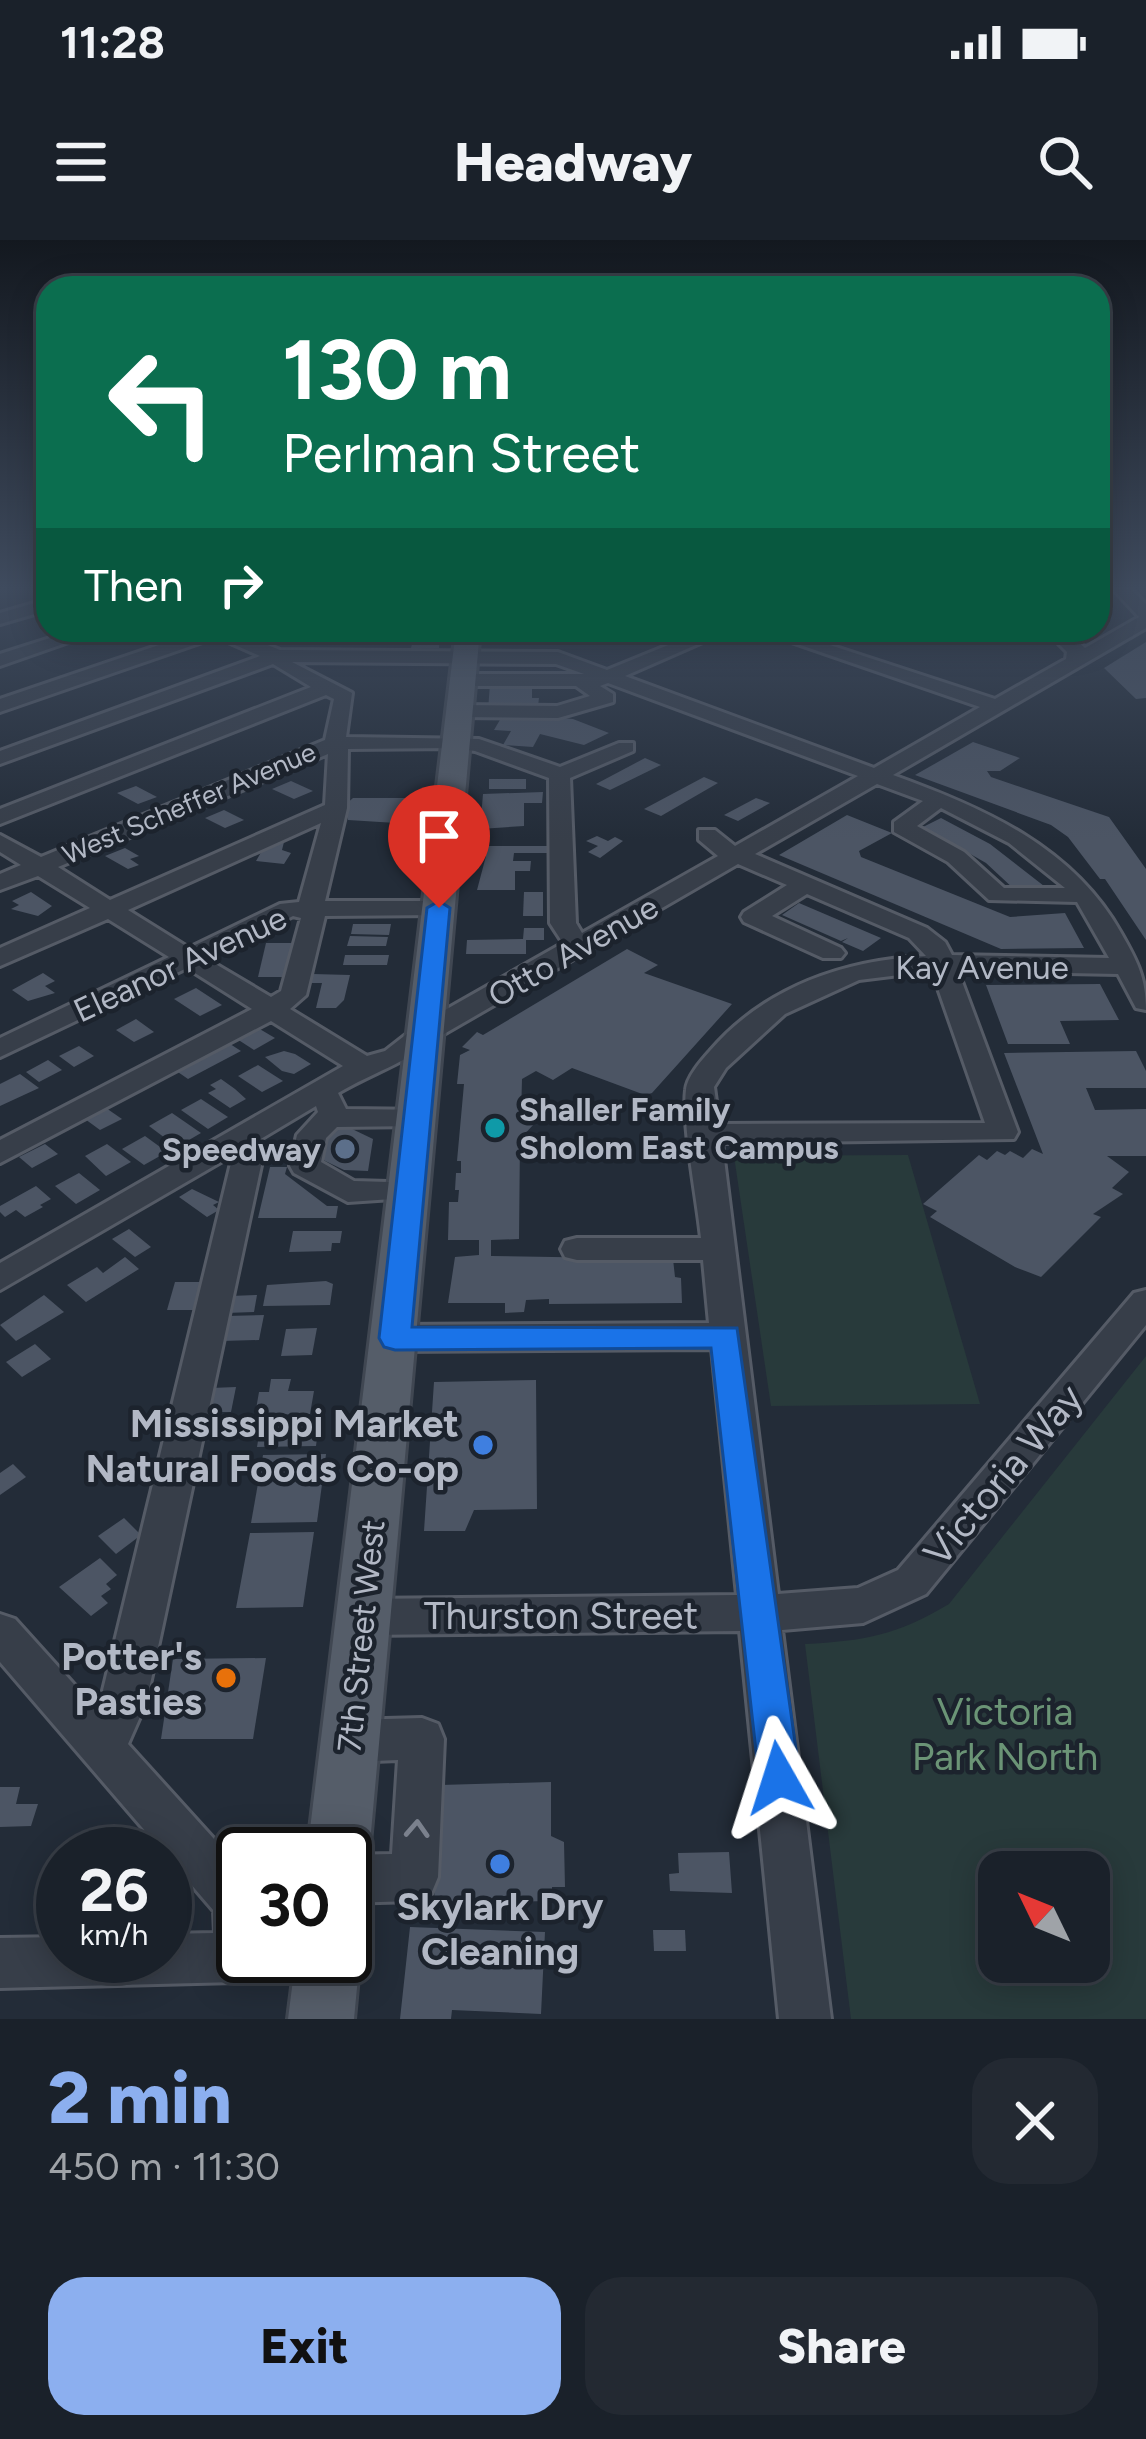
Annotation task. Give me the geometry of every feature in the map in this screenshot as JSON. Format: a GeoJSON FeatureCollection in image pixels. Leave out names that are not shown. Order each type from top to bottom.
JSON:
{"type":"FeatureCollection","features":[{"type":"Feature","properties":{"kind":"main road","name":"7th Street West"},"geometry":{"type":"LineString","coordinates":[[341,1827],[462,684]]}},
{"type":"Feature","properties":{"kind":"main road"},"geometry":{"type":"LineString","coordinates":[[321,2019],[325,1983]]}},
{"type":"Feature","properties":{"kind":"street"},"geometry":{"type":"LineString","coordinates":[[0,706],[95,673]]}},
{"type":"Feature","properties":{"kind":"street"},"geometry":{"type":"LineString","coordinates":[[0,758],[231,673]]}},
{"type":"Feature","properties":{"kind":"street"},"geometry":{"type":"LineString","coordinates":[[0,1153],[293,995],[313,918],[308,906],[316,896],[336,808],[340,764],[335,743],[345,697],[302,673]]}},
{"type":"Feature","properties":{"kind":"street"},"geometry":{"type":"LineString","coordinates":[[428,673],[559,712],[636,673]]}},
{"type":"Feature","properties":{"kind":"street"},"geometry":{"type":"LineString","coordinates":[[462,684],[503,673]]}},
{"type":"Feature","properties":{"kind":"street"},"geometry":{"type":"LineString","coordinates":[[584,673],[608,687]]}},
{"type":"Feature","properties":{"kind":"street"},"geometry":{"type":"LineString","coordinates":[[896,673],[996,706]]}},
{"type":"Feature","properties":{"kind":"street","name":"Otto Avenue"},"geometry":{"type":"LineString","coordinates":[[0,1278],[243,1135],[327,1104],[363,1066],[394,1057],[427,1032],[1053,673]]}},
{"type":"Feature","properties":{"kind":"street"},"geometry":{"type":"LineString","coordinates":[[462,684],[634,686],[940,800],[1042,854],[1086,896],[1146,1002]]}},
{"type":"Feature","properties":{"kind":"street"},"geometry":{"type":"LineString","coordinates":[[462,684],[479,746],[558,774],[578,770],[626,747]]}},
{"type":"Feature","properties":{"kind":"street","name":"West Scheffer Avenue"},"geometry":{"type":"LineString","coordinates":[[0,883],[335,743],[462,684]]}},
{"type":"Feature","properties":{"kind":"street"},"geometry":{"type":"LineString","coordinates":[[0,817],[330,686]]}},
{"type":"Feature","properties":{"kind":"street"},"geometry":{"type":"LineString","coordinates":[[558,774],[562,785],[563,923],[579,948]]}},
{"type":"Feature","properties":{"kind":"street"},"geometry":{"type":"LineString","coordinates":[[940,800],[902,826],[956,857],[998,895],[1086,896]]}},
{"type":"Feature","properties":{"kind":"street"},"geometry":{"type":"LineString","coordinates":[[0,958],[336,808]]}},
{"type":"Feature","properties":{"kind":"street"},"geometry":{"type":"LineString","coordinates":[[703,1134],[1003,1132],[936,947],[918,934],[740,856],[707,835]]}},
{"type":"Feature","properties":{"kind":"street"},"geometry":{"type":"LineString","coordinates":[[0,842],[363,1066]]}},
{"type":"Feature","properties":{"kind":"street"},"geometry":{"type":"LineString","coordinates":[[804,885],[752,917],[832,952]]}},
{"type":"Feature","properties":{"kind":"street","name":"Eleanor Avenue"},"geometry":{"type":"LineString","coordinates":[[0,1049],[290,909],[439,908]]}},
{"type":"Feature","properties":{"kind":"street","name":"Kay Avenue"},"geometry":{"type":"LineString","coordinates":[[805,2019],[698,1101],[706,1074],[723,1052],[771,1013],[859,972],[945,965],[1127,966]]}},
{"type":"Feature","properties":{"kind":"street"},"geometry":{"type":"LineString","coordinates":[[410,1190],[348,1192],[305,1166],[312,1135],[327,1104],[418,1117]]}},
{"type":"Feature","properties":{"kind":"street"},"geometry":{"type":"LineString","coordinates":[[104,1750],[124,1702],[248,1156],[243,1135]]}},
{"type":"Feature","properties":{"kind":"street"},"geometry":{"type":"LineString","coordinates":[[577,1249],[716,1249]]}},
{"type":"Feature","properties":{"kind":"street","name":"Victoria Way"},"geometry":{"type":"LineString","coordinates":[[761,1613],[863,1605],[912,1582],[1146,1302]]}},
{"type":"Feature","properties":{"kind":"street"},"geometry":{"type":"LineString","coordinates":[[395,1338],[725,1336]]}},
{"type":"Feature","properties":{"kind":"street","name":"Thurston Street"},"geometry":{"type":"LineString","coordinates":[[361,1617],[761,1613]]}},
{"type":"Feature","properties":{"kind":"street"},"geometry":{"type":"LineString","coordinates":[[0,1632],[216,1877]]}},
{"type":"Feature","properties":{"kind":"street"},"geometry":{"type":"LineString","coordinates":[[349,1741],[422,1739],[414,1877],[372,1878]]}},
{"type":"Feature","properties":{"kind":"street"},"geometry":{"type":"LineString","coordinates":[[0,1963],[216,1957]]}},
{"type":"Feature","properties":{"kind":"green space"},"geometry":{"type":"Polygon","coordinates":[[[908,1155],[980,1404],[771,1406],[734,1156],[908,1155]]]}},
{"type":"Feature","properties":{"kind":"green space","name":"Victoria Park North"},"geometry":{"type":"Polygon","coordinates":[[[1146,1356],[1146,2019],[851,2019],[805,1644],[846,1641],[913,1623],[949,1604],[1146,1356]]]}},
{"type":"Feature","properties":{"kind":"building"},"geometry":{"type":"Polygon","coordinates":[[[1109,673],[1146,673],[1146,698],[1136,699],[1109,673]]]}},
{"type":"Feature","properties":{"kind":"building"},"geometry":{"type":"Polygon","coordinates":[[[490,684],[532,684],[532,698],[539,698],[538,706],[488,710],[490,684]]]}},
{"type":"Feature","properties":{"kind":"building"},"geometry":{"type":"Polygon","coordinates":[[[504,713],[573,719],[609,733],[584,745],[540,734],[533,747],[503,745],[511,731],[494,730],[504,713]]]}},
{"type":"Feature","properties":{"kind":"building"},"geometry":{"type":"Polygon","coordinates":[[[973,742],[1020,758],[1000,771],[987,771],[991,777],[1109,817],[1146,869],[1146,940],[1105,879],[1100,879],[1068,837],[1051,825],[915,775],[973,742]]]}},
{"type":"Feature","properties":{"kind":"building"},"geometry":{"type":"Polygon","coordinates":[[[645,758],[661,765],[610,790],[596,784],[645,758]]]}},
{"type":"Feature","properties":{"kind":"building"},"geometry":{"type":"Polygon","coordinates":[[[704,777],[718,783],[661,816],[644,809],[704,777]]]}},
{"type":"Feature","properties":{"kind":"building"},"geometry":{"type":"Polygon","coordinates":[[[489,779],[526,779],[526,789],[489,789],[489,779]]]}},
{"type":"Feature","properties":{"kind":"building"},"geometry":{"type":"Polygon","coordinates":[[[291,781],[313,791],[294,799],[272,789],[291,781]]]}},
{"type":"Feature","properties":{"kind":"building"},"geometry":{"type":"Polygon","coordinates":[[[136,786],[157,797],[138,804],[117,793],[136,786]]]}},
{"type":"Feature","properties":{"kind":"building"},"geometry":{"type":"Polygon","coordinates":[[[543,792],[542,803],[524,803],[524,826],[480,829],[483,794],[543,792]]]}},
{"type":"Feature","properties":{"kind":"building"},"geometry":{"type":"Polygon","coordinates":[[[353,798],[416,798],[421,804],[414,818],[420,821],[348,820],[345,805],[353,798]]]}},
{"type":"Feature","properties":{"kind":"building"},"geometry":{"type":"Polygon","coordinates":[[[756,798],[770,803],[738,821],[724,815],[756,798]]]}},
{"type":"Feature","properties":{"kind":"building"},"geometry":{"type":"Polygon","coordinates":[[[224,810],[244,820],[225,828],[205,818],[224,810]]]}},
{"type":"Feature","properties":{"kind":"building"},"geometry":{"type":"Polygon","coordinates":[[[847,815],[892,833],[859,851],[861,857],[1010,917],[1065,913],[1084,948],[1001,949],[779,855],[847,815]]]}},
{"type":"Feature","properties":{"kind":"building"},"geometry":{"type":"Polygon","coordinates":[[[941,818],[990,844],[1044,886],[1015,890],[986,863],[923,827],[941,818]]]}},
{"type":"Feature","properties":{"kind":"building"},"geometry":{"type":"Polygon","coordinates":[[[597,836],[623,841],[600,858],[588,852],[598,846],[586,841],[597,836]]]}},
{"type":"Feature","properties":{"kind":"building"},"geometry":{"type":"Polygon","coordinates":[[[267,842],[284,842],[282,850],[291,853],[284,864],[256,861],[267,842]]]}},
{"type":"Feature","properties":{"kind":"building"},"geometry":{"type":"Polygon","coordinates":[[[478,846],[550,846],[550,853],[514,853],[513,861],[531,861],[530,871],[515,871],[515,890],[477,890],[486,856],[477,856],[478,846]]]}},
{"type":"Feature","properties":{"kind":"building"},"geometry":{"type":"Polygon","coordinates":[[[125,848],[139,856],[130,859],[139,865],[128,869],[105,856],[125,848]]]}},
{"type":"Feature","properties":{"kind":"building"},"geometry":{"type":"Polygon","coordinates":[[[31,892],[52,906],[38,916],[11,909],[19,905],[12,901],[31,892]]]}},
{"type":"Feature","properties":{"kind":"building"},"geometry":{"type":"Polygon","coordinates":[[[524,892],[543,892],[543,916],[523,916],[524,892]]]}},
{"type":"Feature","properties":{"kind":"building"},"geometry":{"type":"Polygon","coordinates":[[[799,903],[881,938],[863,951],[842,942],[848,938],[841,941],[782,915],[799,903]]]}},
{"type":"Feature","properties":{"kind":"building"},"geometry":{"type":"Polygon","coordinates":[[[353,924],[391,924],[389,935],[351,934],[353,924]]]}},
{"type":"Feature","properties":{"kind":"building"},"geometry":{"type":"Polygon","coordinates":[[[524,928],[544,928],[544,940],[526,940],[526,954],[466,954],[467,940],[523,939],[524,928]]]}},
{"type":"Feature","properties":{"kind":"building"},"geometry":{"type":"Polygon","coordinates":[[[350,936],[388,937],[386,946],[347,946],[350,936]]]}},
{"type":"Feature","properties":{"kind":"building"},"geometry":{"type":"Polygon","coordinates":[[[266,943],[292,943],[283,977],[258,977],[266,943]]]}},
{"type":"Feature","properties":{"kind":"building","name":"Shaller Family Sholom East Campus"},"geometry":{"type":"Polygon","coordinates":[[[627,949],[658,965],[644,973],[732,1004],[652,1093],[645,1095],[572,1068],[553,1080],[536,1071],[522,1079],[521,1117],[535,1123],[520,1139],[519,1239],[491,1240],[491,1256],[673,1259],[675,1277],[681,1278],[682,1303],[526,1300],[524,1312],[505,1313],[505,1303],[448,1303],[455,1257],[479,1255],[479,1240],[448,1240],[449,1202],[458,1202],[456,1173],[461,1173],[461,1161],[457,1161],[464,1084],[457,1084],[460,1055],[470,1050],[462,1047],[477,1032],[483,1035],[627,949]]]}},
{"type":"Feature","properties":{"kind":"building"},"geometry":{"type":"Polygon","coordinates":[[[345,955],[389,955],[387,965],[343,965],[345,955]]]}},
{"type":"Feature","properties":{"kind":"building"},"geometry":{"type":"Polygon","coordinates":[[[43,973],[55,981],[45,986],[55,993],[28,1001],[12,990],[43,973]]]}},
{"type":"Feature","properties":{"kind":"building"},"geometry":{"type":"Polygon","coordinates":[[[313,974],[350,975],[344,1000],[336,1008],[316,1008],[322,983],[311,983],[313,974]]]}},
{"type":"Feature","properties":{"kind":"building"},"geometry":{"type":"Polygon","coordinates":[[[1100,984],[1119,1020],[1060,1021],[1070,1044],[1008,1044],[986,985],[1100,984]]]}},
{"type":"Feature","properties":{"kind":"building"},"geometry":{"type":"Polygon","coordinates":[[[196,988],[222,1005],[200,1016],[174,999],[196,988]]]}},
{"type":"Feature","properties":{"kind":"building"},"geometry":{"type":"Polygon","coordinates":[[[136,1019],[154,1032],[134,1042],[116,1030],[136,1019]]]}},
{"type":"Feature","properties":{"kind":"building"},"geometry":{"type":"Polygon","coordinates":[[[258,1028],[275,1038],[254,1050],[237,1039],[258,1028]]]}},
{"type":"Feature","properties":{"kind":"building"},"geometry":{"type":"Polygon","coordinates":[[[227,1042],[241,1051],[188,1079],[175,1070],[227,1042]]]}},
{"type":"Feature","properties":{"kind":"building"},"geometry":{"type":"Polygon","coordinates":[[[79,1046],[94,1056],[74,1067],[59,1056],[79,1046]]]}},
{"type":"Feature","properties":{"kind":"building"},"geometry":{"type":"Polygon","coordinates":[[[284,1051],[311,1064],[294,1074],[265,1057],[284,1051]]]}},
{"type":"Feature","properties":{"kind":"building"},"geometry":{"type":"Polygon","coordinates":[[[1136,1051],[1146,1071],[1146,1088],[1086,1088],[1095,1110],[1146,1109],[1146,1156],[1107,1156],[1129,1172],[1112,1188],[1123,1194],[1093,1214],[1101,1217],[1041,1277],[930,1217],[937,1211],[923,1204],[979,1155],[987,1160],[997,1151],[1005,1155],[1010,1151],[1023,1158],[1032,1149],[1043,1154],[1004,1053],[1136,1051]]]}},
{"type":"Feature","properties":{"kind":"building"},"geometry":{"type":"Polygon","coordinates":[[[48,1060],[62,1070],[39,1082],[26,1072],[48,1060]]]}},
{"type":"Feature","properties":{"kind":"building"},"geometry":{"type":"Polygon","coordinates":[[[258,1065],[283,1081],[262,1092],[238,1076],[258,1065]]]}},
{"type":"Feature","properties":{"kind":"building"},"geometry":{"type":"Polygon","coordinates":[[[20,1074],[39,1088],[0,1106],[0,1084],[20,1074]]]}},
{"type":"Feature","properties":{"kind":"building"},"geometry":{"type":"Polygon","coordinates":[[[221,1079],[246,1099],[230,1108],[208,1093],[216,1089],[210,1085],[221,1079]]]}},
{"type":"Feature","properties":{"kind":"building"},"geometry":{"type":"Polygon","coordinates":[[[201,1099],[228,1117],[208,1129],[181,1110],[201,1099]]]}},
{"type":"Feature","properties":{"kind":"building"},"geometry":{"type":"Polygon","coordinates":[[[106,1108],[122,1119],[100,1130],[85,1119],[106,1108]]]}},
{"type":"Feature","properties":{"kind":"building"},"geometry":{"type":"Polygon","coordinates":[[[172,1113],[201,1133],[177,1147],[149,1126],[172,1113]]]}},
{"type":"Feature","properties":{"kind":"building"},"geometry":{"type":"Polygon","coordinates":[[[325,1128],[350,1128],[373,1139],[368,1171],[344,1170],[319,1158],[325,1128]]]}},
{"type":"Feature","properties":{"kind":"building"},"geometry":{"type":"Polygon","coordinates":[[[145,1136],[167,1152],[144,1165],[122,1149],[145,1136]]]}},
{"type":"Feature","properties":{"kind":"building"},"geometry":{"type":"Polygon","coordinates":[[[45,1144],[58,1154],[32,1168],[19,1157],[45,1144]]]}},
{"type":"Feature","properties":{"kind":"building"},"geometry":{"type":"Polygon","coordinates":[[[107,1144],[131,1162],[106,1176],[85,1156],[107,1144]]]}},
{"type":"Feature","properties":{"kind":"building"},"geometry":{"type":"Polygon","coordinates":[[[270,1167],[287,1167],[285,1174],[327,1206],[338,1206],[336,1218],[258,1218],[270,1167]]]}},
{"type":"Feature","properties":{"kind":"building"},"geometry":{"type":"Polygon","coordinates":[[[79,1173],[100,1190],[76,1204],[55,1186],[79,1173]]]}},
{"type":"Feature","properties":{"kind":"building"},"geometry":{"type":"Polygon","coordinates":[[[36,1186],[51,1199],[40,1205],[43,1207],[25,1217],[16,1210],[5,1217],[0,1212],[0,1206],[36,1186]]]}},
{"type":"Feature","properties":{"kind":"building"},"geometry":{"type":"Polygon","coordinates":[[[192,1189],[219,1202],[213,1205],[219,1210],[207,1217],[179,1197],[192,1189]]]}},
{"type":"Feature","properties":{"kind":"building"},"geometry":{"type":"Polygon","coordinates":[[[129,1229],[151,1247],[135,1257],[112,1239],[129,1229]]]}},
{"type":"Feature","properties":{"kind":"building"},"geometry":{"type":"Polygon","coordinates":[[[293,1231],[342,1231],[340,1243],[332,1243],[331,1251],[289,1252],[293,1231]]]}},
{"type":"Feature","properties":{"kind":"building"},"geometry":{"type":"Polygon","coordinates":[[[125,1257],[139,1269],[86,1302],[67,1285],[97,1267],[103,1273],[125,1257]]]}},
{"type":"Feature","properties":{"kind":"building"},"geometry":{"type":"Polygon","coordinates":[[[175,1282],[201,1282],[193,1310],[167,1310],[175,1282]]]}},
{"type":"Feature","properties":{"kind":"building"},"geometry":{"type":"Polygon","coordinates":[[[333,1284],[330,1305],[263,1306],[267,1285],[333,1284]]]}},
{"type":"Feature","properties":{"kind":"building"},"geometry":{"type":"Polygon","coordinates":[[[44,1295],[64,1312],[16,1341],[0,1325],[44,1295]]]}},
{"type":"Feature","properties":{"kind":"building"},"geometry":{"type":"Polygon","coordinates":[[[257,1295],[254,1312],[226,1313],[230,1296],[257,1295]]]}},
{"type":"Feature","properties":{"kind":"building"},"geometry":{"type":"Polygon","coordinates":[[[264,1315],[259,1340],[221,1341],[226,1316],[264,1315]]]}},
{"type":"Feature","properties":{"kind":"building"},"geometry":{"type":"Polygon","coordinates":[[[317,1328],[312,1355],[281,1356],[286,1329],[317,1328]]]}},
{"type":"Feature","properties":{"kind":"building"},"geometry":{"type":"Polygon","coordinates":[[[35,1344],[51,1359],[22,1377],[6,1362],[35,1344]]]}},
{"type":"Feature","properties":{"kind":"building"},"geometry":{"type":"Polygon","coordinates":[[[271,1379],[291,1379],[288,1391],[314,1391],[310,1414],[255,1415],[259,1392],[269,1392],[271,1379]]]}},
{"type":"Feature","properties":{"kind":"building","name":"Mississippi Market Natural Foods Co-op"},"geometry":{"type":"Polygon","coordinates":[[[536,1380],[537,1509],[474,1510],[465,1531],[424,1531],[434,1382],[536,1380]]]}},
{"type":"Feature","properties":{"kind":"building"},"geometry":{"type":"Polygon","coordinates":[[[236,1387],[231,1412],[206,1412],[211,1388],[236,1387]]]}},
{"type":"Feature","properties":{"kind":"building"},"geometry":{"type":"Polygon","coordinates":[[[319,1421],[316,1446],[257,1447],[261,1422],[319,1421]]]}},
{"type":"Feature","properties":{"kind":"building"},"geometry":{"type":"Polygon","coordinates":[[[326,1454],[317,1522],[251,1523],[263,1455],[326,1454]]]}},
{"type":"Feature","properties":{"kind":"building"},"geometry":{"type":"Polygon","coordinates":[[[13,1464],[26,1477],[0,1495],[0,1473],[13,1464]]]}},
{"type":"Feature","properties":{"kind":"building"},"geometry":{"type":"Polygon","coordinates":[[[124,1518],[141,1535],[116,1554],[98,1536],[124,1518]]]}},
{"type":"Feature","properties":{"kind":"building"},"geometry":{"type":"Polygon","coordinates":[[[314,1532],[303,1607],[236,1608],[250,1533],[314,1532]]]}},
{"type":"Feature","properties":{"kind":"building"},"geometry":{"type":"Polygon","coordinates":[[[100,1558],[117,1575],[106,1584],[111,1589],[101,1596],[108,1603],[91,1616],[59,1587],[100,1558]]]}},
{"type":"Feature","properties":{"kind":"building"},"geometry":{"type":"Polygon","coordinates":[[[266,1658],[253,1739],[161,1739],[173,1659],[266,1658]]]}},
{"type":"Feature","properties":{"kind":"building","name":"Skylark Dry Cleaning"},"geometry":{"type":"Polygon","coordinates":[[[551,1782],[551,1836],[564,1842],[565,1887],[552,1887],[552,1901],[434,1903],[440,1785],[551,1782]]]}},
{"type":"Feature","properties":{"kind":"building"},"geometry":{"type":"Polygon","coordinates":[[[0,1787],[20,1787],[16,1804],[38,1804],[31,1826],[0,1827],[0,1787]]]}},
{"type":"Feature","properties":{"kind":"building"},"geometry":{"type":"Polygon","coordinates":[[[729,1852],[732,1893],[670,1891],[669,1874],[679,1873],[678,1853],[729,1852]]]}},
{"type":"Feature","properties":{"kind":"building"},"geometry":{"type":"Polygon","coordinates":[[[410,1927],[545,1932],[541,2014],[452,2010],[451,2019],[400,2019],[410,1927]]]}},
{"type":"Feature","properties":{"kind":"building"},"geometry":{"type":"Polygon","coordinates":[[[653,1930],[685,1930],[686,1951],[654,1951],[653,1930]]]}},
{"type":"Feature","properties":{"kind":"place","name":"Shaller Family Sholom East Campus"},"geometry":{"type":"Point","coordinates":[495,1128]}},
{"type":"Feature","properties":{"kind":"place","name":"Speedway"},"geometry":{"type":"Point","coordinates":[345,1149]}},
{"type":"Feature","properties":{"kind":"place","name":"Mississippi Market Natural Foods Co-op"},"geometry":{"type":"Point","coordinates":[483,1445]}},
{"type":"Feature","properties":{"kind":"place","name":"Potter's Pasties"},"geometry":{"type":"Point","coordinates":[226,1678]}},
{"type":"Feature","properties":{"kind":"place","name":"Skylark Dry Cleaning"},"geometry":{"type":"Point","coordinates":[500,1864]}},
{"type":"Feature","properties":{"kind":"route"},"geometry":{"type":"LineString","coordinates":[[439,908],[395,1338],[725,1336],[779,1778]]}}]}
